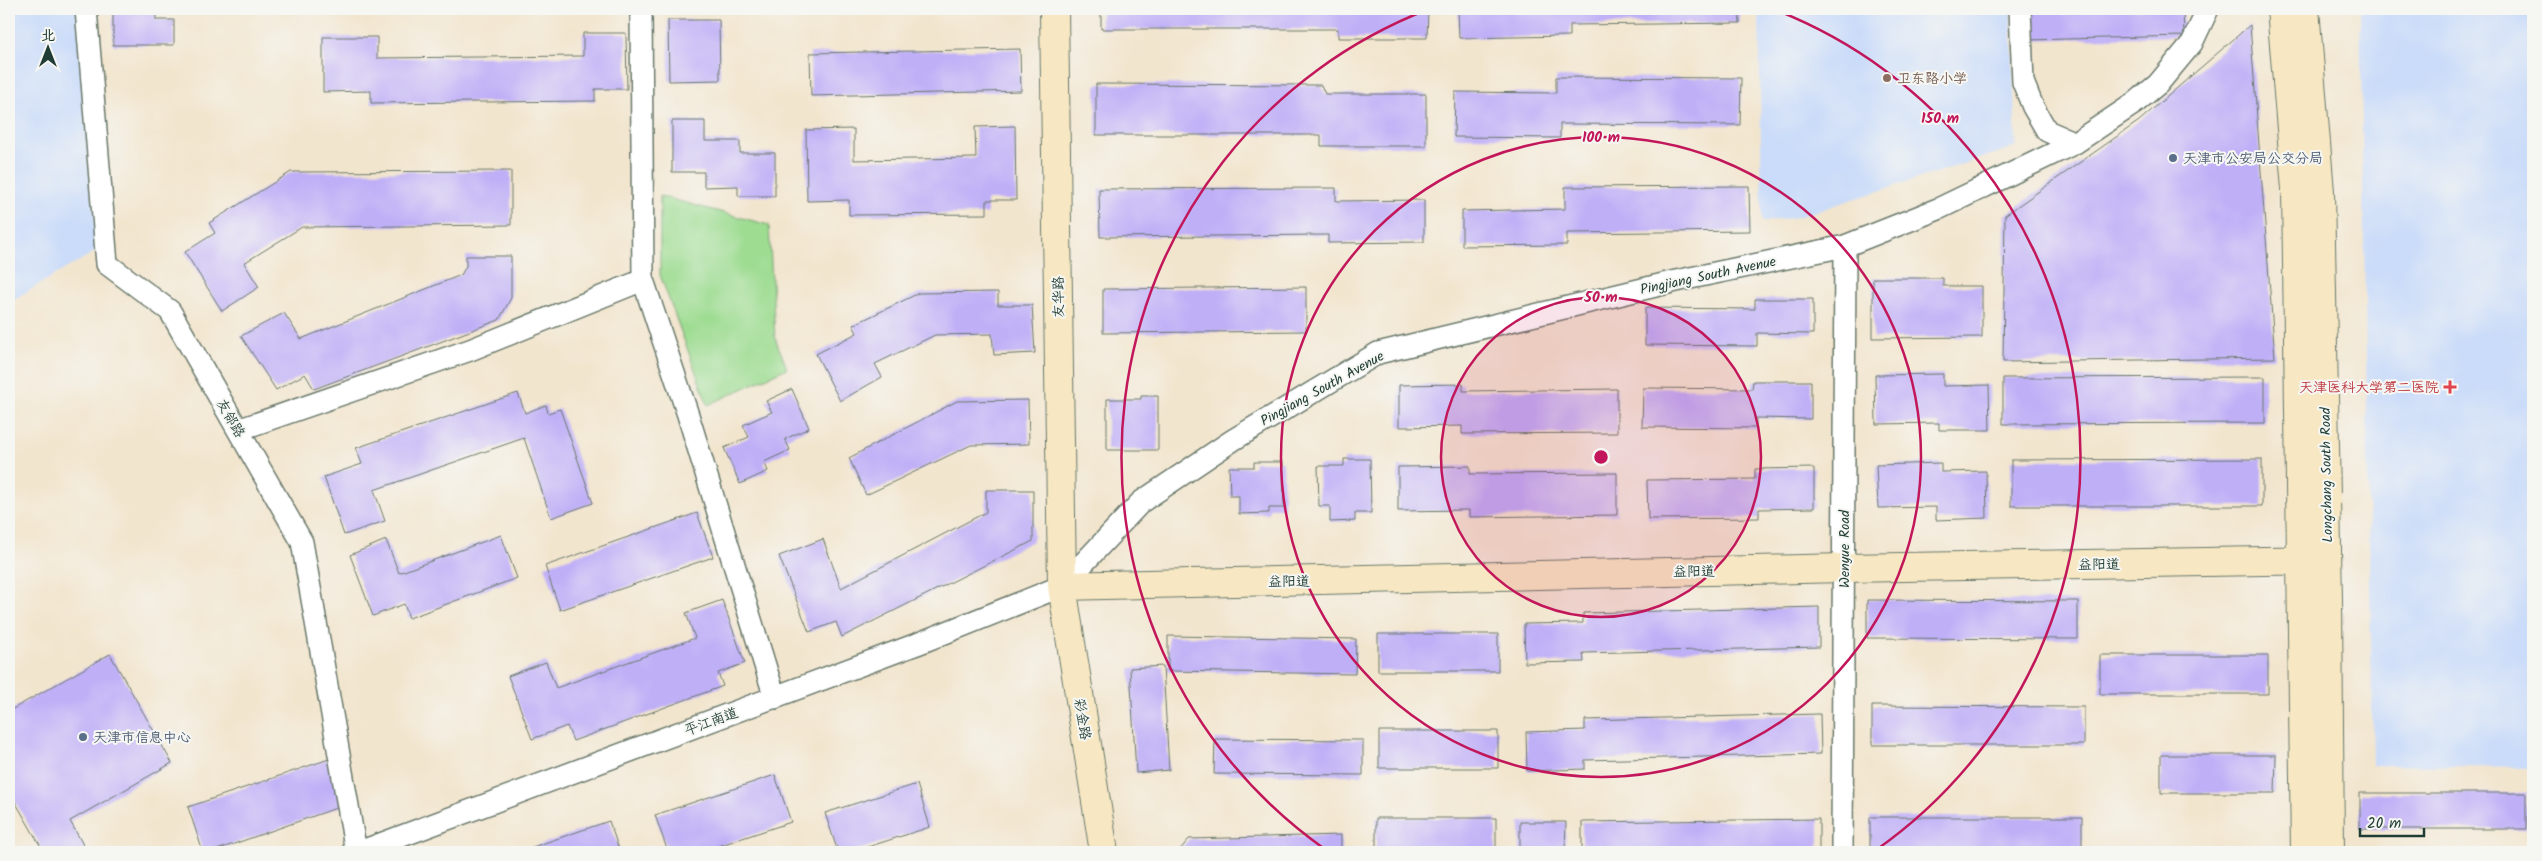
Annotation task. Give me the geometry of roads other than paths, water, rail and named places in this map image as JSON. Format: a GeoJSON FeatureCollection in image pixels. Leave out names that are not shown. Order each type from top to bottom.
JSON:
{"type":"FeatureCollection","features":[{"type":"Feature","properties":{"kind":"street","name":"友邻路"},"geometry":{"type":"LineString","coordinates":[[86,9],[107,264],[170,311],[302,542],[357,852]]}},
{"type":"Feature","properties":{"kind":"street"},"geometry":{"type":"LineString","coordinates":[[641,9],[643,280],[688,415],[775,698]]}},
{"type":"Feature","properties":{"kind":"street","name":"友华路"},"geometry":{"type":"LineString","coordinates":[[1054,9],[1062,586]]}},
{"type":"Feature","properties":{"kind":"street"},"geometry":{"type":"LineString","coordinates":[[2020,9],[2023,82],[2047,131],[2075,143]]}},
{"type":"Feature","properties":{"kind":"street","name":"Pingjiang South Avenue"},"geometry":{"type":"LineString","coordinates":[[1062,586],[1141,502],[1233,440],[1378,353],[1676,281],[1845,246],[1938,209],[2075,143],[2135,103],[2158,84],[2192,43],[2208,9]]}},
{"type":"Feature","properties":{"kind":"street","name":"Longchang South Road"},"geometry":{"type":"LineString","coordinates":[[2282,9],[2296,189],[2330,852]]}},
{"type":"Feature","properties":{"kind":"street","name":"Longchang South Road"},"geometry":{"type":"LineString","coordinates":[[2305,9],[2320,192],[2314,560],[2305,852]]}},
{"type":"Feature","properties":{"kind":"street","name":"Wenyue Road"},"geometry":{"type":"LineString","coordinates":[[1842,852],[1845,246]]}},
{"type":"Feature","properties":{"kind":"street"},"geometry":{"type":"LineString","coordinates":[[238,430],[470,350],[643,280]]}},
{"type":"Feature","properties":{"kind":"street","name":"益阳道"},"geometry":{"type":"LineString","coordinates":[[1062,586],[1844,568],[2314,560]]}},
{"type":"Feature","properties":{"kind":"street","name":"平江南道"},"geometry":{"type":"LineString","coordinates":[[357,852],[775,698],[1062,586]]}},
{"type":"Feature","properties":{"kind":"street","name":"彩金路"},"geometry":{"type":"LineString","coordinates":[[1062,586],[1104,852]]}},
{"type":"Feature","properties":{"kind":"place","name":"卫东路小学"},"geometry":{"type":"Point","coordinates":[1887,78]}},
{"type":"Feature","properties":{"kind":"place","name":"天津市公安局公交分局"},"geometry":{"type":"Point","coordinates":[2173,158]}},
{"type":"Feature","properties":{"kind":"place","name":"天津医科大学第二医院"},"geometry":{"type":"Point","coordinates":[2450,387]}},
{"type":"Feature","properties":{"kind":"place","name":"天津市信息中心"},"geometry":{"type":"Point","coordinates":[83,737]}}]}
